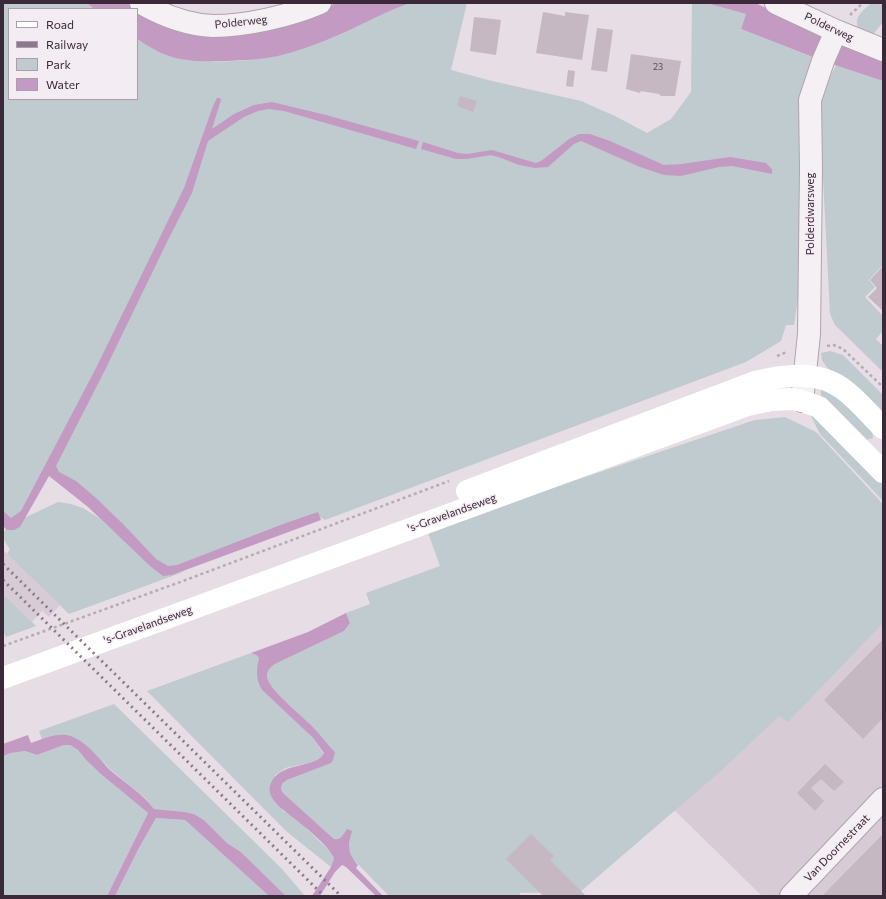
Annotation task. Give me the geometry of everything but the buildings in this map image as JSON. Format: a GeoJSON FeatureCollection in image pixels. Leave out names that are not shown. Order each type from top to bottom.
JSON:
{"type":"FeatureCollection","features":[{"type":"Feature","properties":{"kind":"main road","name":"'s-Gravelandseweg"},"geometry":{"type":"LineString","coordinates":[[3,662],[418,510],[755,382],[776,377],[805,376],[826,380],[843,389],[883,428]]}},
{"type":"Feature","properties":{"kind":"main road","name":"'s-Gravelandseweg"},"geometry":{"type":"LineString","coordinates":[[3,678],[748,405],[771,400],[791,400],[802,401],[819,407],[883,472]]}},
{"type":"Feature","properties":{"kind":"street","name":"Polderweg"},"geometry":{"type":"LineString","coordinates":[[141,3],[171,17],[186,22],[212,26],[269,19],[301,12],[320,3]]}},
{"type":"Feature","properties":{"kind":"street","name":"Polderweg"},"geometry":{"type":"LineString","coordinates":[[776,3],[834,35],[883,50]]}},
{"type":"Feature","properties":{"kind":"street","name":"Polderdwarsweg"},"geometry":{"type":"LineString","coordinates":[[802,401],[810,334],[810,100],[823,61],[834,35]]}},
{"type":"Feature","properties":{"kind":"street","name":"Van Doornestraat"},"geometry":{"type":"LineString","coordinates":[[791,896],[883,799]]}},
{"type":"Feature","properties":{"kind":"path"},"geometry":{"type":"LineString","coordinates":[[808,349],[834,345],[843,349],[883,387]]}},
{"type":"Feature","properties":{"kind":"path"},"geometry":{"type":"LineString","coordinates":[[3,646],[183,581],[413,495]]}},
{"type":"Feature","properties":{"kind":"shaded area"},"geometry":{"type":"Polygon","coordinates":[[[3,550],[60,605],[49,617],[42,611],[32,622],[3,594],[3,550]]]}},
{"type":"Feature","properties":{"kind":"shaded area"},"geometry":{"type":"Polygon","coordinates":[[[883,611],[883,896],[762,896],[668,804],[883,611]]]}},
{"type":"Feature","properties":{"kind":"green space"},"geometry":{"type":"Polygon","coordinates":[[[3,3],[87,3],[93,8],[8,8],[8,100],[138,100],[138,40],[151,48],[170,56],[192,61],[217,62],[250,60],[277,56],[342,34],[399,6],[410,3],[467,3],[451,70],[581,101],[615,116],[647,133],[671,119],[691,92],[692,3],[706,3],[746,14],[741,29],[815,58],[804,82],[799,107],[802,270],[794,325],[786,325],[781,341],[746,362],[325,520],[318,516],[183,566],[166,567],[155,560],[50,465],[22,519],[58,502],[71,504],[83,508],[99,518],[153,568],[173,574],[186,571],[69,614],[7,554],[10,549],[5,542],[3,534],[6,529],[3,512],[3,3]]]}},
{"type":"Feature","properties":{"kind":"green space"},"geometry":{"type":"Polygon","coordinates":[[[871,3],[883,3],[883,22],[872,36],[858,29],[857,25],[858,17],[871,3]]]}},
{"type":"Feature","properties":{"kind":"green space"},"geometry":{"type":"Polygon","coordinates":[[[836,65],[883,81],[883,265],[869,280],[875,287],[865,297],[883,316],[883,331],[876,339],[883,346],[883,372],[835,325],[830,314],[819,100],[836,65]]]}},
{"type":"Feature","properties":{"kind":"green space"},"geometry":{"type":"Polygon","coordinates":[[[830,351],[843,355],[883,395],[883,414],[830,372],[822,360],[821,353],[830,351]]]}},
{"type":"Feature","properties":{"kind":"green space"},"geometry":{"type":"Polygon","coordinates":[[[821,389],[832,393],[846,404],[872,430],[873,438],[863,441],[821,396],[821,389]]]}},
{"type":"Feature","properties":{"kind":"green space"},"geometry":{"type":"Polygon","coordinates":[[[809,412],[883,478],[883,501],[820,434],[809,412]]]}},
{"type":"Feature","properties":{"kind":"green space"},"geometry":{"type":"Polygon","coordinates":[[[785,417],[816,432],[883,504],[883,623],[788,722],[779,716],[723,769],[580,892],[520,893],[520,896],[389,896],[351,857],[349,848],[351,831],[338,839],[334,839],[283,793],[281,789],[282,784],[287,780],[330,763],[335,752],[312,726],[272,687],[267,676],[268,672],[275,664],[344,631],[350,623],[346,613],[370,604],[366,593],[440,566],[427,530],[755,420],[785,417]]]}},
{"type":"Feature","properties":{"kind":"green space"},"geometry":{"type":"Polygon","coordinates":[[[3,594],[36,626],[6,637],[3,631],[3,594]]]}},
{"type":"Feature","properties":{"kind":"green space"},"geometry":{"type":"Polygon","coordinates":[[[251,653],[259,658],[258,664],[262,690],[313,738],[324,754],[318,760],[307,764],[286,768],[275,775],[283,811],[295,818],[332,853],[334,859],[331,867],[286,831],[147,691],[251,653]]]}},
{"type":"Feature","properties":{"kind":"green space"},"geometry":{"type":"Polygon","coordinates":[[[114,704],[282,869],[305,896],[286,896],[241,852],[227,843],[204,820],[194,814],[154,809],[145,798],[110,769],[83,743],[65,735],[42,739],[39,731],[114,704]]]}},
{"type":"Feature","properties":{"kind":"green space"},"geometry":{"type":"Polygon","coordinates":[[[64,745],[70,745],[78,750],[102,775],[148,813],[107,896],[3,896],[3,756],[25,751],[37,755],[64,745]]]}},
{"type":"Feature","properties":{"kind":"green space"},"geometry":{"type":"Polygon","coordinates":[[[156,818],[185,820],[269,896],[115,896],[156,818]]]}},
{"type":"Feature","properties":{"kind":"water"},"geometry":{"type":"Polygon","coordinates":[[[87,3],[127,3],[134,8],[93,8],[87,3]]]}},
{"type":"Feature","properties":{"kind":"water"},"geometry":{"type":"Polygon","coordinates":[[[336,3],[410,3],[317,44],[286,54],[265,58],[212,61],[183,59],[161,53],[138,40],[138,10],[151,18],[305,18],[336,3]]]}},
{"type":"Feature","properties":{"kind":"water"},"geometry":{"type":"Polygon","coordinates":[[[706,3],[755,3],[883,60],[883,81],[823,61],[741,29],[746,14],[706,3]]]}},
{"type":"Feature","properties":{"kind":"water"},"geometry":{"type":"Polygon","coordinates":[[[217,98],[220,98],[221,100],[212,129],[234,114],[254,105],[272,102],[326,115],[419,141],[416,149],[284,111],[269,109],[258,111],[244,117],[208,141],[192,193],[56,466],[59,472],[76,481],[96,498],[156,559],[168,566],[177,565],[318,512],[321,520],[172,575],[163,576],[150,566],[88,507],[49,476],[20,527],[14,530],[7,530],[3,526],[3,511],[11,518],[21,511],[96,368],[184,188],[217,98]]]}},
{"type":"Feature","properties":{"kind":"water"},"geometry":{"type":"Polygon","coordinates":[[[579,134],[590,134],[610,141],[664,165],[730,157],[766,163],[772,169],[772,174],[732,166],[719,167],[681,176],[664,175],[640,167],[581,141],[574,144],[548,167],[535,168],[519,165],[491,155],[467,159],[456,159],[421,149],[423,142],[458,153],[467,154],[492,150],[536,163],[541,161],[569,139],[579,134]]]}},
{"type":"Feature","properties":{"kind":"water"},"geometry":{"type":"Polygon","coordinates":[[[346,613],[350,623],[344,631],[275,664],[271,667],[267,674],[272,687],[312,726],[335,752],[331,763],[287,780],[282,784],[281,789],[283,793],[334,839],[340,838],[347,829],[352,831],[349,849],[358,865],[356,868],[383,896],[376,896],[346,867],[342,865],[335,872],[320,896],[312,896],[331,867],[334,858],[317,837],[276,803],[270,793],[270,787],[272,781],[284,770],[307,764],[320,758],[324,753],[313,738],[262,690],[257,675],[259,658],[251,653],[308,632],[346,613]]]}},
{"type":"Feature","properties":{"kind":"water"},"geometry":{"type":"Polygon","coordinates":[[[28,735],[31,743],[57,735],[68,735],[84,743],[110,770],[133,788],[154,809],[185,812],[194,814],[204,820],[227,843],[241,852],[286,896],[269,896],[185,820],[156,818],[115,896],[107,896],[148,813],[102,775],[78,750],[70,745],[64,745],[37,755],[25,751],[3,756],[3,744],[28,735]]]}},
{"type":"Feature","properties":{"kind":"railway"},"geometry":{"type":"LineString","coordinates":[[3,564],[341,896]]}},
{"type":"Feature","properties":{"kind":"railway"},"geometry":{"type":"LineString","coordinates":[[3,580],[324,896]]}}]}
